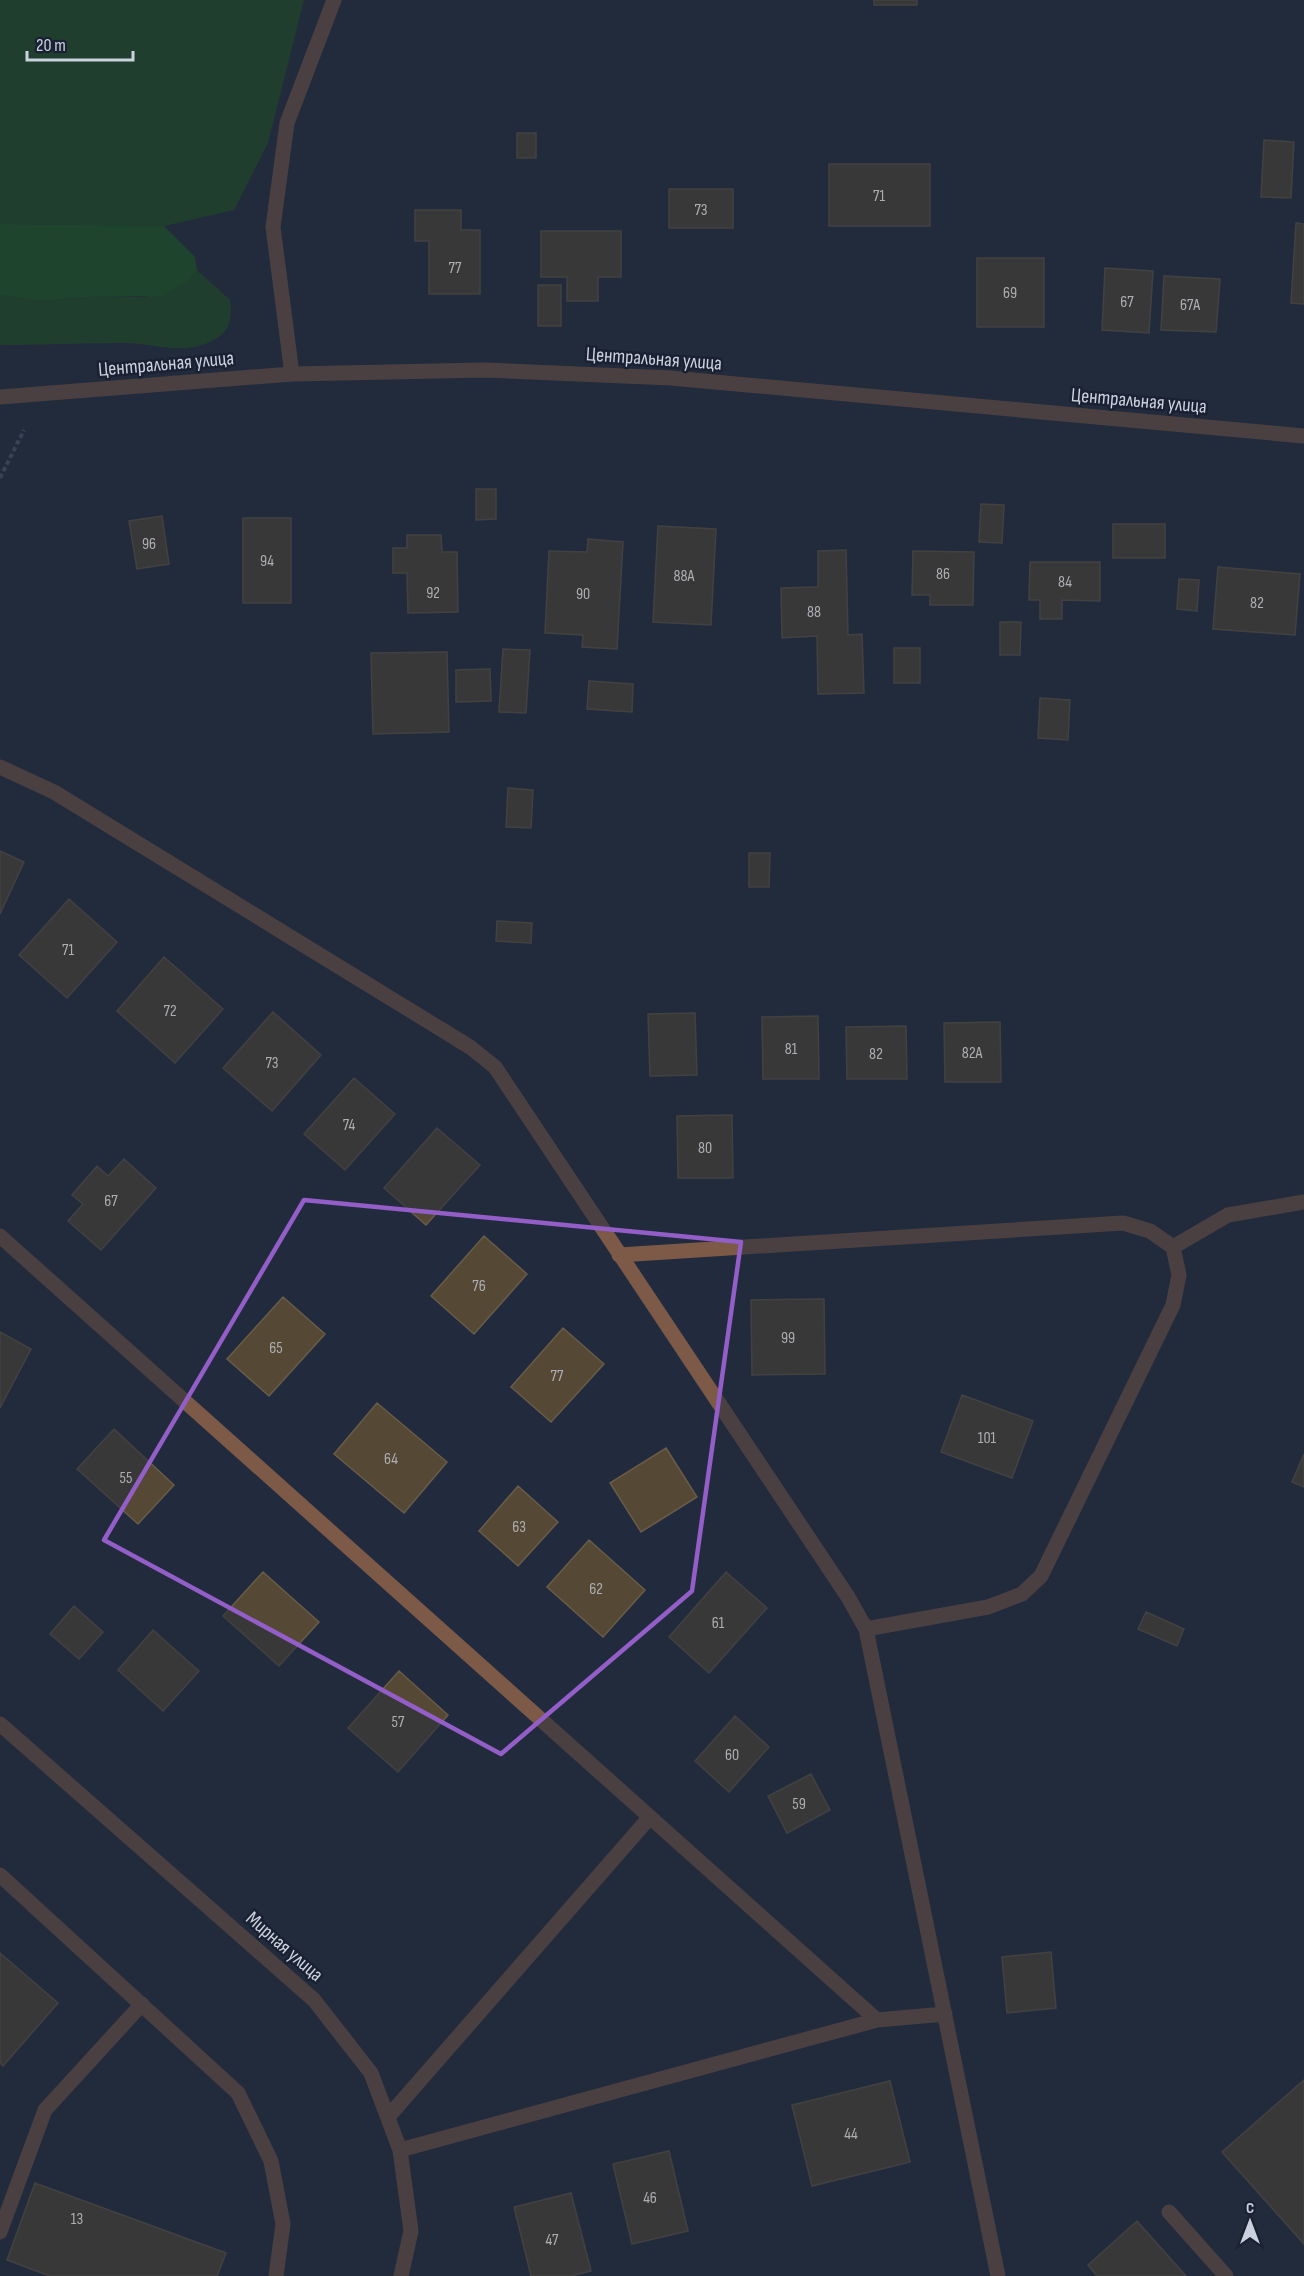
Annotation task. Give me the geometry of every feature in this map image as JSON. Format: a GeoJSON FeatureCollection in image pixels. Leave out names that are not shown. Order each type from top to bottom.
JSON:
{"type":"FeatureCollection","features":[{"type":"Feature","properties":{"kind":"street"},"geometry":{"type":"LineString","coordinates":[[292,374],[273,227],[287,123],[334,0]]}},
{"type":"Feature","properties":{"kind":"street","name":"Центральная улица"},"geometry":{"type":"LineString","coordinates":[[0,397],[292,374],[485,370],[671,378],[1304,436]]}},
{"type":"Feature","properties":{"kind":"street"},"geometry":{"type":"LineString","coordinates":[[0,767],[54,792],[470,1047],[495,1067],[848,1597],[866,1629],[998,2276]]}},
{"type":"Feature","properties":{"kind":"street"},"geometry":{"type":"LineString","coordinates":[[1173,1247],[1228,1215],[1304,1202]]}},
{"type":"Feature","properties":{"kind":"street"},"geometry":{"type":"LineString","coordinates":[[619,1255],[1123,1223],[1150,1231],[1173,1247],[1179,1275],[1173,1305],[1041,1576],[1022,1594],[988,1607],[866,1629]]}},
{"type":"Feature","properties":{"kind":"street"},"geometry":{"type":"LineString","coordinates":[[0,1236],[877,2020]]}},
{"type":"Feature","properties":{"kind":"street","name":"Мирная улица"},"geometry":{"type":"LineString","coordinates":[[0,1724],[314,2000],[371,2073],[400,2150],[411,2231],[401,2276]]}},
{"type":"Feature","properties":{"kind":"street"},"geometry":{"type":"LineString","coordinates":[[388,2117],[650,1817]]}},
{"type":"Feature","properties":{"kind":"street"},"geometry":{"type":"LineString","coordinates":[[0,1875],[238,2092],[271,2161],[283,2224],[276,2276]]}},
{"type":"Feature","properties":{"kind":"street"},"geometry":{"type":"LineString","coordinates":[[0,2232],[45,2110],[142,2004]]}},
{"type":"Feature","properties":{"kind":"street"},"geometry":{"type":"LineString","coordinates":[[400,2150],[877,2020],[945,2014]]}},
{"type":"Feature","properties":{"kind":"street"},"geometry":{"type":"LineString","coordinates":[[1169,2212],[1226,2276]]}},
{"type":"Feature","properties":{"kind":"path"},"geometry":{"type":"LineString","coordinates":[[0,478],[24,430]]}},
{"type":"Feature","properties":{"kind":"highlighted area"},"geometry":{"type":"Polygon","coordinates":[[[304,1200],[741,1242],[692,1591],[501,1754],[104,1540],[304,1200]]]}},
{"type":"Feature","properties":{"kind":"green space"},"geometry":{"type":"Polygon","coordinates":[[[0,0],[304,0],[268,143],[234,210],[164,226],[0,224],[0,0]]]}},
{"type":"Feature","properties":{"kind":"green space"},"geometry":{"type":"Polygon","coordinates":[[[0,224],[164,226],[195,257],[197,270],[188,281],[160,296],[86,297],[41,301],[0,295],[0,224]]]}},
{"type":"Feature","properties":{"kind":"green space"},"geometry":{"type":"Polygon","coordinates":[[[197,270],[230,300],[231,306],[229,322],[224,332],[204,344],[181,348],[125,343],[0,345],[0,295],[41,301],[86,297],[145,297],[188,281],[197,270]]]}},
{"type":"Feature","properties":{"kind":"building"},"geometry":{"type":"Polygon","coordinates":[[[874,0],[917,0],[917,5],[874,5],[874,0]]]}},
{"type":"Feature","properties":{"kind":"building"},"geometry":{"type":"Polygon","coordinates":[[[517,133],[536,133],[536,158],[517,158],[517,133]]]}},
{"type":"Feature","properties":{"kind":"building"},"geometry":{"type":"Polygon","coordinates":[[[1264,140],[1294,142],[1291,198],[1261,197],[1264,140]]]}},
{"type":"Feature","properties":{"kind":"building"},"geometry":{"type":"Polygon","coordinates":[[[829,164],[930,164],[930,226],[829,226],[829,164]]]}},
{"type":"Feature","properties":{"kind":"building"},"geometry":{"type":"Polygon","coordinates":[[[669,189],[733,189],[733,228],[669,228],[669,189]]]}},
{"type":"Feature","properties":{"kind":"building"},"geometry":{"type":"Polygon","coordinates":[[[415,210],[461,210],[461,230],[480,230],[480,294],[429,294],[429,241],[415,241],[415,210]]]}},
{"type":"Feature","properties":{"kind":"building"},"geometry":{"type":"Polygon","coordinates":[[[1296,223],[1304,224],[1304,304],[1291,303],[1296,223]]]}},
{"type":"Feature","properties":{"kind":"building"},"geometry":{"type":"Polygon","coordinates":[[[541,231],[621,231],[621,277],[598,277],[598,301],[567,301],[567,277],[541,277],[541,231]]]}},
{"type":"Feature","properties":{"kind":"building"},"geometry":{"type":"Polygon","coordinates":[[[977,258],[1044,258],[1044,327],[977,327],[977,258]]]}},
{"type":"Feature","properties":{"kind":"building"},"geometry":{"type":"Polygon","coordinates":[[[1105,268],[1153,271],[1149,333],[1102,330],[1105,268]]]}},
{"type":"Feature","properties":{"kind":"building"},"geometry":{"type":"Polygon","coordinates":[[[1164,276],[1220,279],[1216,332],[1161,330],[1164,276]]]}},
{"type":"Feature","properties":{"kind":"building"},"geometry":{"type":"Polygon","coordinates":[[[538,285],[561,285],[561,326],[538,326],[538,285]]]}},
{"type":"Feature","properties":{"kind":"building"},"geometry":{"type":"Polygon","coordinates":[[[476,489],[496,489],[496,519],[476,520],[476,489]]]}},
{"type":"Feature","properties":{"kind":"building"},"geometry":{"type":"Polygon","coordinates":[[[981,504],[1004,505],[1002,543],[979,542],[981,504]]]}},
{"type":"Feature","properties":{"kind":"building"},"geometry":{"type":"Polygon","coordinates":[[[162,516],[169,564],[137,569],[129,521],[162,516]]]}},
{"type":"Feature","properties":{"kind":"building"},"geometry":{"type":"Polygon","coordinates":[[[243,518],[291,518],[291,603],[243,603],[243,518]]]}},
{"type":"Feature","properties":{"kind":"building"},"geometry":{"type":"Polygon","coordinates":[[[1113,524],[1165,524],[1165,558],[1113,558],[1113,524]]]}},
{"type":"Feature","properties":{"kind":"building"},"geometry":{"type":"Polygon","coordinates":[[[658,526],[716,529],[711,625],[653,622],[658,526]]]}},
{"type":"Feature","properties":{"kind":"building"},"geometry":{"type":"Polygon","coordinates":[[[407,535],[441,535],[442,552],[457,552],[458,612],[408,613],[407,573],[393,573],[393,548],[407,548],[407,535]]]}},
{"type":"Feature","properties":{"kind":"building"},"geometry":{"type":"Polygon","coordinates":[[[588,539],[623,542],[617,649],[582,647],[583,635],[545,633],[549,551],[587,552],[588,539]]]}},
{"type":"Feature","properties":{"kind":"building"},"geometry":{"type":"Polygon","coordinates":[[[846,550],[848,635],[862,634],[864,693],[818,694],[817,636],[782,638],[781,588],[818,587],[818,551],[846,550]]]}},
{"type":"Feature","properties":{"kind":"building"},"geometry":{"type":"Polygon","coordinates":[[[913,551],[974,552],[973,605],[930,605],[930,595],[912,595],[913,551]]]}},
{"type":"Feature","properties":{"kind":"building"},"geometry":{"type":"Polygon","coordinates":[[[1030,562],[1100,562],[1100,601],[1062,600],[1062,619],[1040,619],[1040,600],[1029,600],[1030,562]]]}},
{"type":"Feature","properties":{"kind":"building"},"geometry":{"type":"Polygon","coordinates":[[[1218,567],[1300,574],[1295,635],[1213,629],[1218,567]]]}},
{"type":"Feature","properties":{"kind":"building"},"geometry":{"type":"Polygon","coordinates":[[[1179,579],[1199,580],[1197,611],[1177,609],[1179,579]]]}},
{"type":"Feature","properties":{"kind":"building"},"geometry":{"type":"Polygon","coordinates":[[[1000,622],[1021,622],[1020,655],[1000,655],[1000,622]]]}},
{"type":"Feature","properties":{"kind":"building"},"geometry":{"type":"Polygon","coordinates":[[[894,648],[920,648],[920,683],[894,683],[894,648]]]}},
{"type":"Feature","properties":{"kind":"building"},"geometry":{"type":"Polygon","coordinates":[[[503,649],[530,650],[526,713],[499,712],[503,649]]]}},
{"type":"Feature","properties":{"kind":"building"},"geometry":{"type":"Polygon","coordinates":[[[447,652],[449,732],[373,734],[371,653],[447,652]]]}},
{"type":"Feature","properties":{"kind":"building"},"geometry":{"type":"Polygon","coordinates":[[[490,669],[491,701],[456,702],[456,670],[490,669]]]}},
{"type":"Feature","properties":{"kind":"building"},"geometry":{"type":"Polygon","coordinates":[[[589,681],[633,684],[632,712],[587,709],[589,681]]]}},
{"type":"Feature","properties":{"kind":"building"},"geometry":{"type":"Polygon","coordinates":[[[1040,698],[1070,700],[1068,740],[1038,738],[1040,698]]]}},
{"type":"Feature","properties":{"kind":"building"},"geometry":{"type":"Polygon","coordinates":[[[508,788],[533,790],[531,828],[506,827],[508,788]]]}},
{"type":"Feature","properties":{"kind":"building"},"geometry":{"type":"Polygon","coordinates":[[[0,851],[24,862],[0,914],[0,851]]]}},
{"type":"Feature","properties":{"kind":"building"},"geometry":{"type":"Polygon","coordinates":[[[749,853],[770,853],[769,887],[749,887],[749,853]]]}},
{"type":"Feature","properties":{"kind":"building"},"geometry":{"type":"Polygon","coordinates":[[[69,899],[117,942],[67,998],[19,955],[69,899]]]}},
{"type":"Feature","properties":{"kind":"building"},"geometry":{"type":"Polygon","coordinates":[[[497,921],[532,923],[531,943],[496,941],[497,921]]]}},
{"type":"Feature","properties":{"kind":"building"},"geometry":{"type":"Polygon","coordinates":[[[164,957],[223,1009],[175,1063],[117,1011],[164,957]]]}},
{"type":"Feature","properties":{"kind":"building"},"geometry":{"type":"Polygon","coordinates":[[[273,1012],[321,1055],[272,1111],[223,1068],[273,1012]]]}},
{"type":"Feature","properties":{"kind":"building"},"geometry":{"type":"Polygon","coordinates":[[[695,1013],[697,1075],[650,1076],[648,1014],[695,1013]]]}},
{"type":"Feature","properties":{"kind":"building"},"geometry":{"type":"Polygon","coordinates":[[[818,1016],[819,1079],[763,1079],[762,1017],[818,1016]]]}},
{"type":"Feature","properties":{"kind":"building"},"geometry":{"type":"Polygon","coordinates":[[[1000,1022],[1001,1082],[945,1082],[944,1023],[1000,1022]]]}},
{"type":"Feature","properties":{"kind":"building"},"geometry":{"type":"Polygon","coordinates":[[[906,1026],[907,1079],[847,1079],[846,1027],[906,1026]]]}},
{"type":"Feature","properties":{"kind":"building"},"geometry":{"type":"Polygon","coordinates":[[[354,1078],[395,1114],[345,1170],[304,1134],[354,1078]]]}},
{"type":"Feature","properties":{"kind":"building"},"geometry":{"type":"Polygon","coordinates":[[[732,1115],[733,1178],[678,1178],[677,1116],[732,1115]]]}},
{"type":"Feature","properties":{"kind":"building"},"geometry":{"type":"Polygon","coordinates":[[[437,1128],[480,1165],[426,1225],[384,1188],[437,1128]]]}},
{"type":"Feature","properties":{"kind":"building"},"geometry":{"type":"Polygon","coordinates":[[[124,1159],[156,1188],[101,1250],[68,1221],[83,1204],[72,1195],[97,1166],[108,1176],[124,1159]]]}},
{"type":"Feature","properties":{"kind":"building"},"geometry":{"type":"Polygon","coordinates":[[[484,1236],[527,1274],[474,1334],[431,1296],[484,1236]]]}},
{"type":"Feature","properties":{"kind":"building"},"geometry":{"type":"Polygon","coordinates":[[[283,1297],[325,1334],[269,1396],[227,1359],[283,1297]]]}},
{"type":"Feature","properties":{"kind":"building"},"geometry":{"type":"Polygon","coordinates":[[[824,1299],[825,1374],[752,1375],[751,1300],[824,1299]]]}},
{"type":"Feature","properties":{"kind":"building"},"geometry":{"type":"Polygon","coordinates":[[[563,1328],[604,1364],[551,1422],[511,1387],[563,1328]]]}},
{"type":"Feature","properties":{"kind":"building"},"geometry":{"type":"Polygon","coordinates":[[[0,1332],[31,1349],[0,1408],[0,1332]]]}},
{"type":"Feature","properties":{"kind":"building"},"geometry":{"type":"Polygon","coordinates":[[[962,1395],[1033,1421],[1012,1478],[941,1452],[962,1395]]]}},
{"type":"Feature","properties":{"kind":"building"},"geometry":{"type":"Polygon","coordinates":[[[377,1403],[447,1462],[404,1513],[334,1454],[377,1403]]]}},
{"type":"Feature","properties":{"kind":"building"},"geometry":{"type":"Polygon","coordinates":[[[114,1429],[174,1485],[138,1524],[77,1469],[114,1429]]]}},
{"type":"Feature","properties":{"kind":"building"},"geometry":{"type":"Polygon","coordinates":[[[666,1448],[697,1497],[641,1532],[610,1483],[666,1448]]]}},
{"type":"Feature","properties":{"kind":"building"},"geometry":{"type":"Polygon","coordinates":[[[1304,1454],[1304,1487],[1292,1482],[1304,1454]]]}},
{"type":"Feature","properties":{"kind":"building"},"geometry":{"type":"Polygon","coordinates":[[[518,1486],[558,1522],[518,1566],[479,1531],[518,1486]]]}},
{"type":"Feature","properties":{"kind":"building"},"geometry":{"type":"Polygon","coordinates":[[[589,1540],[645,1590],[603,1637],[547,1587],[589,1540]]]}},
{"type":"Feature","properties":{"kind":"building"},"geometry":{"type":"Polygon","coordinates":[[[263,1572],[319,1622],[279,1666],[223,1616],[263,1572]]]}},
{"type":"Feature","properties":{"kind":"building"},"geometry":{"type":"Polygon","coordinates":[[[726,1572],[767,1608],[709,1673],[669,1637],[726,1572]]]}},
{"type":"Feature","properties":{"kind":"building"},"geometry":{"type":"Polygon","coordinates":[[[74,1606],[103,1632],[79,1659],[50,1634],[74,1606]]]}},
{"type":"Feature","properties":{"kind":"building"},"geometry":{"type":"Polygon","coordinates":[[[1146,1612],[1184,1629],[1177,1646],[1138,1629],[1146,1612]]]}},
{"type":"Feature","properties":{"kind":"building"},"geometry":{"type":"Polygon","coordinates":[[[153,1630],[199,1671],[163,1711],[118,1670],[153,1630]]]}},
{"type":"Feature","properties":{"kind":"building"},"geometry":{"type":"Polygon","coordinates":[[[399,1671],[448,1715],[398,1772],[348,1728],[399,1671]]]}},
{"type":"Feature","properties":{"kind":"building"},"geometry":{"type":"Polygon","coordinates":[[[735,1716],[769,1747],[729,1792],[695,1761],[735,1716]]]}},
{"type":"Feature","properties":{"kind":"building"},"geometry":{"type":"Polygon","coordinates":[[[811,1774],[830,1810],[787,1833],[768,1796],[811,1774]]]}},
{"type":"Feature","properties":{"kind":"building"},"geometry":{"type":"Polygon","coordinates":[[[1051,1952],[1056,2008],[1007,2013],[1002,1957],[1051,1952]]]}},
{"type":"Feature","properties":{"kind":"building"},"geometry":{"type":"Polygon","coordinates":[[[0,1953],[58,2003],[3,2066],[0,2063],[0,1953]]]}},
{"type":"Feature","properties":{"kind":"building"},"geometry":{"type":"Polygon","coordinates":[[[1304,2080],[1304,2244],[1222,2152],[1304,2080]]]}},
{"type":"Feature","properties":{"kind":"building"},"geometry":{"type":"Polygon","coordinates":[[[890,2081],[910,2162],[812,2186],[792,2105],[890,2081]]]}},
{"type":"Feature","properties":{"kind":"building"},"geometry":{"type":"Polygon","coordinates":[[[669,2151],[688,2231],[632,2244],[613,2164],[669,2151]]]}},
{"type":"Feature","properties":{"kind":"building"},"geometry":{"type":"Polygon","coordinates":[[[35,2183],[226,2253],[217,2276],[50,2276],[7,2260],[35,2183]]]}},
{"type":"Feature","properties":{"kind":"building"},"geometry":{"type":"Polygon","coordinates":[[[571,2193],[591,2271],[571,2276],[531,2276],[514,2207],[571,2193]]]}},
{"type":"Feature","properties":{"kind":"building"},"geometry":{"type":"Polygon","coordinates":[[[1137,2221],[1186,2276],[1097,2276],[1088,2265],[1137,2221]]]}}]}
